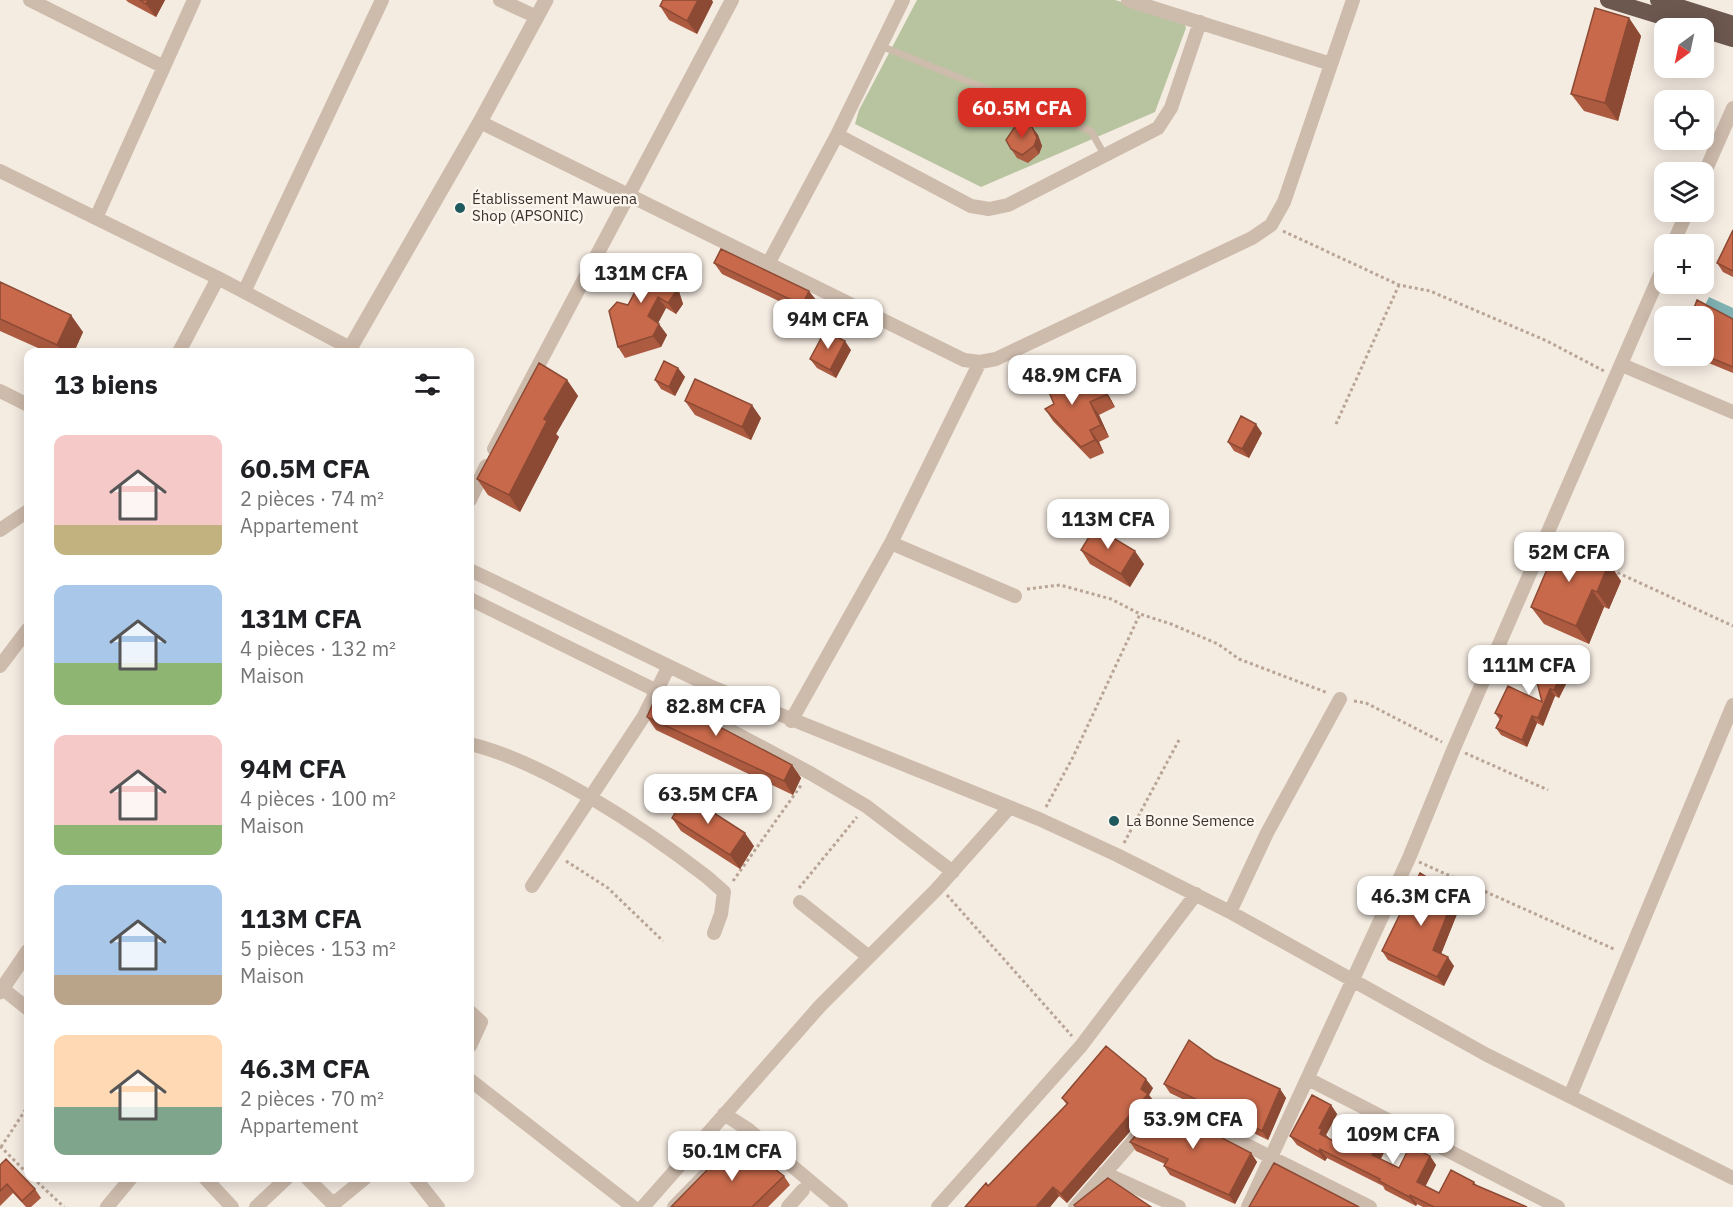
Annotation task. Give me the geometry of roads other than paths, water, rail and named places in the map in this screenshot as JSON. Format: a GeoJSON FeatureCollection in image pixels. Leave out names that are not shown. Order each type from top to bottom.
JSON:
{"type":"FeatureCollection","features":[{"type":"Feature","properties":{"kind":"highway"},"geometry":{"type":"LineString","coordinates":[[1608,0],[1666,18]]}},
{"type":"Feature","properties":{"kind":"highway"},"geometry":{"type":"LineString","coordinates":[[1658,0],[1733,24]]}},
{"type":"Feature","properties":{"kind":"highway"},"geometry":{"type":"LineString","coordinates":[[1714,33],[1733,39]]}},
{"type":"Feature","properties":{"kind":"street"},"geometry":{"type":"LineString","coordinates":[[30,0],[162,66]]}},
{"type":"Feature","properties":{"kind":"street"},"geometry":{"type":"LineString","coordinates":[[96,218],[162,66],[194,0]]}},
{"type":"Feature","properties":{"kind":"street"},"geometry":{"type":"LineString","coordinates":[[244,292],[382,0]]}},
{"type":"Feature","properties":{"kind":"street"},"geometry":{"type":"LineString","coordinates":[[500,0],[537,17]]}},
{"type":"Feature","properties":{"kind":"street"},"geometry":{"type":"LineString","coordinates":[[350,348],[480,122],[546,0]]}},
{"type":"Feature","properties":{"kind":"street"},"geometry":{"type":"LineString","coordinates":[[474,491],[507,421],[732,0]]}},
{"type":"Feature","properties":{"kind":"street"},"geometry":{"type":"LineString","coordinates":[[768,264],[837,135],[903,0]]}},
{"type":"Feature","properties":{"kind":"street"},"geometry":{"type":"LineString","coordinates":[[1128,0],[1331,64]]}},
{"type":"Feature","properties":{"kind":"street"},"geometry":{"type":"LineString","coordinates":[[480,122],[964,360],[980,362],[1006,354],[1252,238],[1271,225],[1284,202],[1353,0]]}},
{"type":"Feature","properties":{"kind":"street"},"geometry":{"type":"LineString","coordinates":[[837,135],[972,206],[989,209],[1008,205],[1158,128],[1166,119],[1200,22]]}},
{"type":"Feature","properties":{"kind":"street"},"geometry":{"type":"LineString","coordinates":[[1709,162],[1733,108]]}},
{"type":"Feature","properties":{"kind":"street"},"geometry":{"type":"LineString","coordinates":[[0,171],[218,278],[345,348]]}},
{"type":"Feature","properties":{"kind":"street"},"geometry":{"type":"LineString","coordinates":[[181,348],[218,278]]}},
{"type":"Feature","properties":{"kind":"street"},"geometry":{"type":"LineString","coordinates":[[1248,1207],[1409,858],[1454,748],[1654,289]]}},
{"type":"Feature","properties":{"kind":"street"},"geometry":{"type":"LineString","coordinates":[[791,721],[891,543],[980,362]]}},
{"type":"Feature","properties":{"kind":"street"},"geometry":{"type":"LineString","coordinates":[[1622,365],[1733,412]]}},
{"type":"Feature","properties":{"kind":"street"},"geometry":{"type":"LineString","coordinates":[[0,391],[24,403]]}},
{"type":"Feature","properties":{"kind":"street"},"geometry":{"type":"LineString","coordinates":[[0,530],[24,514]]}},
{"type":"Feature","properties":{"kind":"street"},"geometry":{"type":"LineString","coordinates":[[891,543],[1015,596]]}},
{"type":"Feature","properties":{"kind":"street"},"geometry":{"type":"LineString","coordinates":[[474,572],[669,666],[791,721],[1039,819],[1117,855],[1230,912],[1352,982],[1733,1178]]}},
{"type":"Feature","properties":{"kind":"street"},"geometry":{"type":"LineString","coordinates":[[474,601],[657,691],[810,773],[866,806],[953,872]]}},
{"type":"Feature","properties":{"kind":"street"},"geometry":{"type":"LineString","coordinates":[[0,666],[24,634]]}},
{"type":"Feature","properties":{"kind":"street"},"geometry":{"type":"LineString","coordinates":[[532,886],[644,716],[669,666]]}},
{"type":"Feature","properties":{"kind":"street"},"geometry":{"type":"LineString","coordinates":[[1230,912],[1268,833],[1340,699]]}},
{"type":"Feature","properties":{"kind":"street"},"geometry":{"type":"LineString","coordinates":[[1570,1096],[1733,705]]}},
{"type":"Feature","properties":{"kind":"street"},"geometry":{"type":"LineString","coordinates":[[474,745],[514,757],[588,798],[689,863],[724,892],[721,914],[714,933]]}},
{"type":"Feature","properties":{"kind":"street"},"geometry":{"type":"LineString","coordinates":[[643,1207],[820,1006],[936,890],[1008,808]]}},
{"type":"Feature","properties":{"kind":"street"},"geometry":{"type":"LineString","coordinates":[[938,1207],[1081,1046],[1196,894]]}},
{"type":"Feature","properties":{"kind":"street"},"geometry":{"type":"LineString","coordinates":[[800,902],[869,957]]}},
{"type":"Feature","properties":{"kind":"street"},"geometry":{"type":"LineString","coordinates":[[24,957],[1,990],[24,1006]]}},
{"type":"Feature","properties":{"kind":"street"},"geometry":{"type":"LineString","coordinates":[[474,1016],[481,1022],[474,1037]]}},
{"type":"Feature","properties":{"kind":"street"},"geometry":{"type":"LineString","coordinates":[[1308,1079],[1558,1207]]}},
{"type":"Feature","properties":{"kind":"street"},"geometry":{"type":"LineString","coordinates":[[474,1083],[633,1207]]}},
{"type":"Feature","properties":{"kind":"street"},"geometry":{"type":"LineString","coordinates":[[1075,1207],[1162,1108],[1173,1108],[1370,1207]]}},
{"type":"Feature","properties":{"kind":"street"},"geometry":{"type":"LineString","coordinates":[[724,1114],[749,1130],[841,1207]]}},
{"type":"Feature","properties":{"kind":"street"},"geometry":{"type":"LineString","coordinates":[[674,1207],[749,1130]]}},
{"type":"Feature","properties":{"kind":"street"},"geometry":{"type":"LineString","coordinates":[[1104,1173],[1179,1207]]}},
{"type":"Feature","properties":{"kind":"street"},"geometry":{"type":"LineString","coordinates":[[107,1207],[127,1182]]}},
{"type":"Feature","properties":{"kind":"street"},"geometry":{"type":"LineString","coordinates":[[209,1182],[232,1207]]}},
{"type":"Feature","properties":{"kind":"street"},"geometry":{"type":"LineString","coordinates":[[256,1207],[283,1182]]}},
{"type":"Feature","properties":{"kind":"street"},"geometry":{"type":"LineString","coordinates":[[311,1182],[330,1201],[337,1201],[360,1182]]}},
{"type":"Feature","properties":{"kind":"street"},"geometry":{"type":"LineString","coordinates":[[417,1182],[438,1207]]}},
{"type":"Feature","properties":{"kind":"street"},"geometry":{"type":"LineString","coordinates":[[788,1207],[803,1190]]}},
{"type":"Feature","properties":{"kind":"lane"},"geometry":{"type":"LineString","coordinates":[[881,46],[1091,131],[1105,156]]}},
{"type":"Feature","properties":{"kind":"water"},"geometry":{"type":"Polygon","coordinates":[[[1709,297],[1733,308],[1733,322],[1714,314],[1714,306],[1704,306],[1709,297]]]}},
{"type":"Feature","properties":{"kind":"place","name":"Établissement Mawuena Shop (APSONIC)"},"geometry":{"type":"Point","coordinates":[460,208]}},
{"type":"Feature","properties":{"kind":"place","name":"La Bonne Semence"},"geometry":{"type":"Point","coordinates":[1114,821]}}]}
